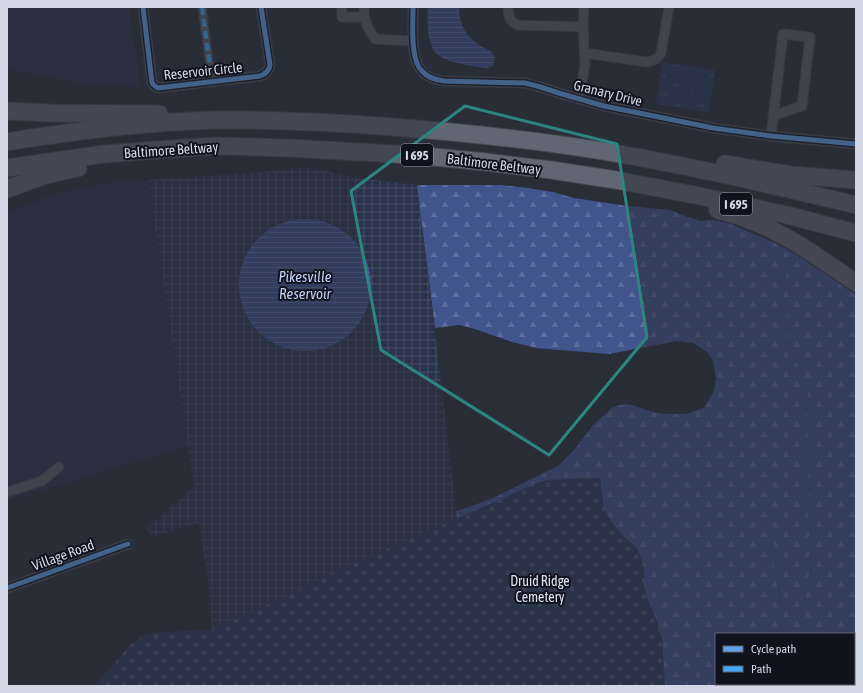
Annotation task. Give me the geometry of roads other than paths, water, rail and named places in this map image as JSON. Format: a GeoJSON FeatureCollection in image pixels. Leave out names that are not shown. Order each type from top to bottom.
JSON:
{"type":"FeatureCollection","features":[{"type":"Feature","properties":{"kind":"highway"},"geometry":{"type":"LineString","coordinates":[[7,111],[170,114],[220,120]]}},
{"type":"Feature","properties":{"kind":"highway","name":"Baltimore Beltway"},"geometry":{"type":"LineString","coordinates":[[7,142],[104,128],[171,122],[220,120],[294,121],[417,129],[558,144],[619,154],[705,170],[856,205]]}},
{"type":"Feature","properties":{"kind":"highway"},"geometry":{"type":"LineString","coordinates":[[7,189],[46,175],[60,172],[96,165],[170,155],[216,146]]}},
{"type":"Feature","properties":{"kind":"highway","name":"Baltimore Beltway"},"geometry":{"type":"LineString","coordinates":[[7,168],[104,154],[216,146],[296,148],[412,155],[551,170],[616,180],[700,196],[791,216],[856,233]]}},
{"type":"Feature","properties":{"kind":"highway"},"geometry":{"type":"LineString","coordinates":[[619,154],[714,162],[792,175],[856,180]]}},
{"type":"Feature","properties":{"kind":"highway"},"geometry":{"type":"LineString","coordinates":[[616,180],[750,220],[794,241],[856,283]]}},
{"type":"Feature","properties":{"kind":"street","name":"Reservoir Circle"},"geometry":{"type":"LineString","coordinates":[[143,7],[152,83],[158,88],[260,76],[268,72],[270,65],[261,7]]}},
{"type":"Feature","properties":{"kind":"street"},"geometry":{"type":"LineString","coordinates":[[202,7],[212,82]]}},
{"type":"Feature","properties":{"kind":"street"},"geometry":{"type":"LineString","coordinates":[[342,7],[342,17],[364,17]]}},
{"type":"Feature","properties":{"kind":"street"},"geometry":{"type":"LineString","coordinates":[[364,7],[364,17],[375,39],[413,41]]}},
{"type":"Feature","properties":{"kind":"street","name":"Granary Drive"},"geometry":{"type":"LineString","coordinates":[[413,7],[413,41],[416,62],[419,68],[426,75],[436,80],[525,83],[604,106],[647,116],[713,128],[771,136],[856,144]]}},
{"type":"Feature","properties":{"kind":"street"},"geometry":{"type":"LineString","coordinates":[[508,7],[510,20],[518,26],[583,27]]}},
{"type":"Feature","properties":{"kind":"street"},"geometry":{"type":"LineString","coordinates":[[579,99],[585,65],[583,27],[584,7]]}},
{"type":"Feature","properties":{"kind":"street"},"geometry":{"type":"LineString","coordinates":[[584,53],[647,62],[653,61],[658,58],[661,53],[669,7]]}},
{"type":"Feature","properties":{"kind":"street"},"geometry":{"type":"LineString","coordinates":[[771,136],[773,116],[783,34],[810,37],[802,106],[773,116]]}},
{"type":"Feature","properties":{"kind":"street"},"geometry":{"type":"LineString","coordinates":[[7,492],[42,480],[59,467]]}},
{"type":"Feature","properties":{"kind":"street","name":"Village Road"},"geometry":{"type":"LineString","coordinates":[[7,588],[128,544]]}},
{"type":"Feature","properties":{"kind":"water"},"geometry":{"type":"Polygon","coordinates":[[[428,7],[459,7],[460,19],[464,29],[470,38],[494,55],[495,58],[493,66],[487,68],[466,65],[451,61],[438,55],[434,51],[429,35],[428,7]]]}},
{"type":"Feature","properties":{"kind":"water","name":"Pikesville Reservoir"},"geometry":{"type":"Polygon","coordinates":[[[305,219],[330,224],[347,234],[356,243],[366,260],[371,285],[366,310],[356,327],[347,336],[330,346],[305,351],[280,346],[263,336],[254,327],[244,310],[239,285],[244,260],[254,243],[263,234],[280,224],[305,219]]]}},
{"type":"Feature","properties":{"kind":"waterway"},"geometry":{"type":"LineString","coordinates":[[790,258],[781,295],[786,316],[786,344],[792,349],[800,368],[807,396],[809,428],[807,483],[811,543],[810,578],[801,614],[804,633]]}},
{"type":"Feature","properties":{"kind":"waterway"},"geometry":{"type":"LineString","coordinates":[[770,524],[782,609],[783,633]]}},
{"type":"Feature","properties":{"kind":"park label","name":"Druid Ridge Cemetery"},"geometry":{"type":"Point","coordinates":[540,590]}}]}
